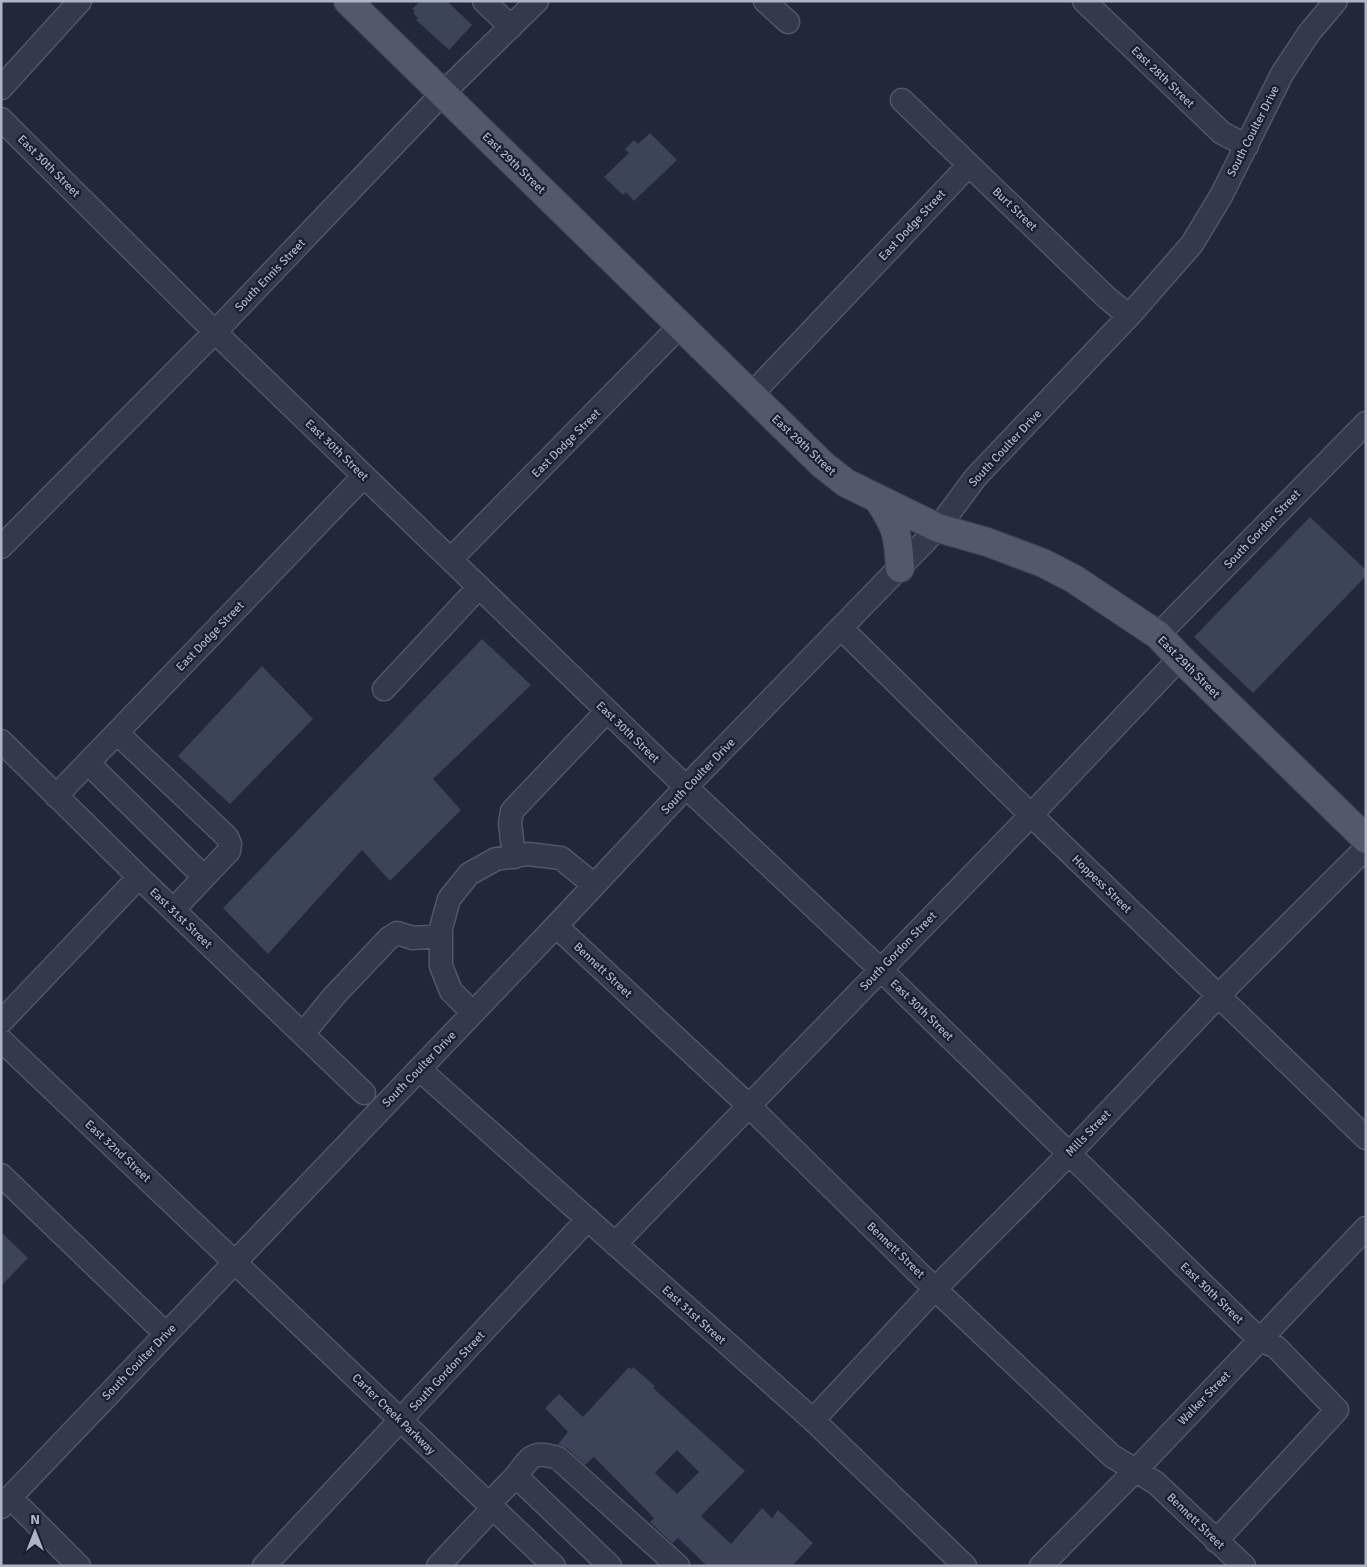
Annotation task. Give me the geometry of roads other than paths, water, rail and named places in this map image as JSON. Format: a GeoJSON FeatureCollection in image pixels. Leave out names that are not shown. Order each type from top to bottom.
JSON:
{"type":"FeatureCollection","features":[{"type":"Feature","properties":{"kind":"main road","name":"East 29th Street"},"geometry":{"type":"LineString","coordinates":[[348,1],[823,465],[846,482],[878,500],[938,528],[987,542],[1074,578],[1158,635],[1366,839]]}},
{"type":"Feature","properties":{"kind":"main road"},"geometry":{"type":"LineString","coordinates":[[878,500],[896,530],[900,568]]}},
{"type":"Feature","properties":{"kind":"street"},"geometry":{"type":"LineString","coordinates":[[1,88],[80,1]]}},
{"type":"Feature","properties":{"kind":"street"},"geometry":{"type":"LineString","coordinates":[[484,1],[510,27]]}},
{"type":"Feature","properties":{"kind":"street","name":"South Ennis Street"},"geometry":{"type":"LineString","coordinates":[[1,547],[214,332],[443,93],[536,1]]}},
{"type":"Feature","properties":{"kind":"street"},"geometry":{"type":"LineString","coordinates":[[765,1],[788,22]]}},
{"type":"Feature","properties":{"kind":"street","name":"East 28th Street"},"geometry":{"type":"LineString","coordinates":[[1084,1],[1222,132],[1247,146]]}},
{"type":"Feature","properties":{"kind":"street","name":"South Coulter Drive"},"geometry":{"type":"LineString","coordinates":[[6,1502],[234,1261],[556,926],[686,787],[938,528],[975,478],[1129,316],[1192,244],[1221,196],[1282,74],[1309,33],[1336,1]]}},
{"type":"Feature","properties":{"kind":"street","name":"Burt Street"},"geometry":{"type":"LineString","coordinates":[[902,100],[1107,298],[1129,316]]}},
{"type":"Feature","properties":{"kind":"street","name":"East 30th Street"},"geometry":{"type":"LineString","coordinates":[[1,119],[214,332],[686,787],[880,969],[1260,1340],[1276,1348],[1337,1410],[1216,1540]]}},
{"type":"Feature","properties":{"kind":"street","name":"East Dodge Street"},"geometry":{"type":"LineString","coordinates":[[752,395],[969,165]]}},
{"type":"Feature","properties":{"kind":"street","name":"East Dodge Street"},"geometry":{"type":"LineString","coordinates":[[451,559],[680,326]]}},
{"type":"Feature","properties":{"kind":"street","name":"South Gordon Street"},"geometry":{"type":"LineString","coordinates":[[1158,635],[1366,423]]}},
{"type":"Feature","properties":{"kind":"street","name":"East Dodge Street"},"geometry":{"type":"LineString","coordinates":[[56,796],[364,476]]}},
{"type":"Feature","properties":{"kind":"street"},"geometry":{"type":"LineString","coordinates":[[384,689],[479,587]]}},
{"type":"Feature","properties":{"kind":"street","name":"Hoppess Street"},"geometry":{"type":"LineString","coordinates":[[841,628],[1031,815],[1366,1138]]}},
{"type":"Feature","properties":{"kind":"street","name":"South Gordon Street"},"geometry":{"type":"LineString","coordinates":[[615,1244],[1031,815],[1180,658]]}},
{"type":"Feature","properties":{"kind":"street"},"geometry":{"type":"LineString","coordinates":[[514,856],[510,823],[512,811],[607,711]]}},
{"type":"Feature","properties":{"kind":"street"},"geometry":{"type":"LineString","coordinates":[[117,733],[227,837],[230,844],[229,851],[173,910]]}},
{"type":"Feature","properties":{"kind":"street","name":"East 31st Street"},"geometry":{"type":"LineString","coordinates":[[1,741],[139,878],[364,1092]]}},
{"type":"Feature","properties":{"kind":"street"},"geometry":{"type":"LineString","coordinates":[[88,763],[204,877]]}},
{"type":"Feature","properties":{"kind":"street","name":"Mills Street"},"geometry":{"type":"LineString","coordinates":[[813,1420],[935,1289],[1069,1154],[1218,996],[1366,848]]}},
{"type":"Feature","properties":{"kind":"street"},"geometry":{"type":"LineString","coordinates":[[473,1013],[451,991],[441,966],[441,928],[449,899],[469,874],[496,859],[528,854],[561,858],[594,885]]}},
{"type":"Feature","properties":{"kind":"street"},"geometry":{"type":"LineString","coordinates":[[1,1022],[139,878]]}},
{"type":"Feature","properties":{"kind":"street","name":"Bennett Street"},"geometry":{"type":"LineString","coordinates":[[556,926],[748,1105],[935,1289],[1112,1456],[1156,1483],[1244,1566]]}},
{"type":"Feature","properties":{"kind":"street"},"geometry":{"type":"LineString","coordinates":[[303,1034],[334,996],[389,938],[397,933],[413,938],[441,936]]}},
{"type":"Feature","properties":{"kind":"street","name":"East 32nd Street"},"geometry":{"type":"LineString","coordinates":[[1,1040],[234,1261]]}},
{"type":"Feature","properties":{"kind":"street","name":"East 31st Street"},"geometry":{"type":"LineString","coordinates":[[420,1069],[813,1420],[965,1566]]}},
{"type":"Feature","properties":{"kind":"street"},"geometry":{"type":"LineString","coordinates":[[1,1176],[166,1334]]}},
{"type":"Feature","properties":{"kind":"street","name":"South Gordon Street"},"geometry":{"type":"LineString","coordinates":[[264,1566],[588,1219]]}},
{"type":"Feature","properties":{"kind":"street","name":"Walker Street"},"geometry":{"type":"LineString","coordinates":[[1041,1566],[1136,1470],[1366,1228]]}},
{"type":"Feature","properties":{"kind":"street","name":"Carter Creek Parkway"},"geometry":{"type":"LineString","coordinates":[[234,1261],[554,1566]]}},
{"type":"Feature","properties":{"kind":"street"},"geometry":{"type":"LineString","coordinates":[[438,1566],[491,1506],[529,1458],[540,1453],[558,1458],[678,1566]]}},
{"type":"Feature","properties":{"kind":"street"},"geometry":{"type":"LineString","coordinates":[[516,1476],[610,1566]]}},
{"type":"Feature","properties":{"kind":"street"},"geometry":{"type":"LineString","coordinates":[[6,1502],[80,1566]]}}]}
